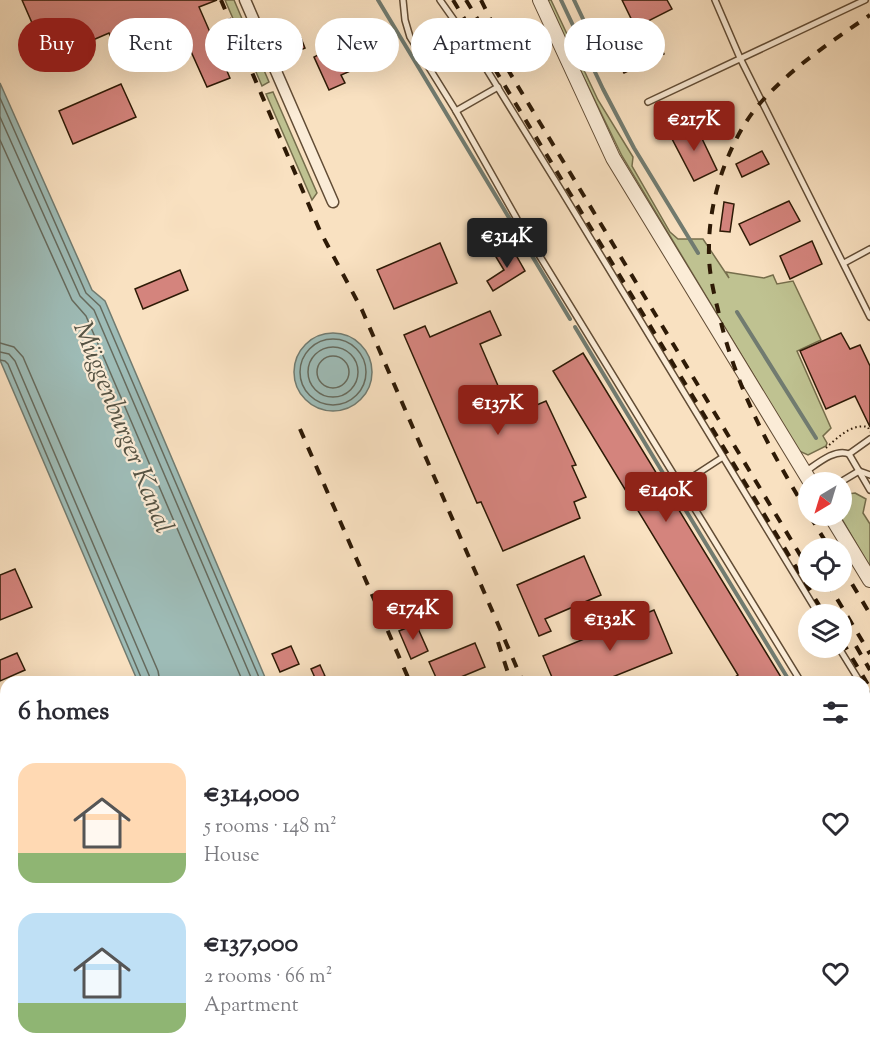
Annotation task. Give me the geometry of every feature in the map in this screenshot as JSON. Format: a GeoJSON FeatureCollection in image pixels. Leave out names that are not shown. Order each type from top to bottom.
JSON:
{"type":"FeatureCollection","features":[{"type":"Feature","properties":{"kind":"street"},"geometry":{"type":"LineString","coordinates":[[245,0],[333,202]]}},
{"type":"Feature","properties":{"kind":"street"},"geometry":{"type":"LineString","coordinates":[[540,0],[613,158],[804,472]]}},
{"type":"Feature","properties":{"kind":"street"},"geometry":{"type":"LineString","coordinates":[[837,526],[870,580]]}},
{"type":"Feature","properties":{"kind":"lane"},"geometry":{"type":"LineString","coordinates":[[403,0],[410,37],[518,219],[797,676]]}},
{"type":"Feature","properties":{"kind":"lane"},"geometry":{"type":"LineString","coordinates":[[440,0],[498,87],[812,604]]}},
{"type":"Feature","properties":{"kind":"lane"},"geometry":{"type":"LineString","coordinates":[[715,0],[740,58],[870,317]]}},
{"type":"Feature","properties":{"kind":"lane"},"geometry":{"type":"LineString","coordinates":[[648,102],[865,0]]}},
{"type":"Feature","properties":{"kind":"lane"},"geometry":{"type":"LineString","coordinates":[[456,111],[498,87]]}},
{"type":"Feature","properties":{"kind":"lane"},"geometry":{"type":"LineString","coordinates":[[844,263],[870,249]]}},
{"type":"Feature","properties":{"kind":"lane"},"geometry":{"type":"LineString","coordinates":[[849,454],[870,439]]}},
{"type":"Feature","properties":{"kind":"lane"},"geometry":{"type":"LineString","coordinates":[[815,472],[838,453],[844,452],[849,454],[870,490]]}},
{"type":"Feature","properties":{"kind":"lane"},"geometry":{"type":"LineString","coordinates":[[680,485],[723,458]]}},
{"type":"Feature","properties":{"kind":"lane"},"geometry":{"type":"LineString","coordinates":[[859,471],[870,475]]}},
{"type":"Feature","properties":{"kind":"lane"},"geometry":{"type":"LineString","coordinates":[[852,475],[859,471]]}},
{"type":"Feature","properties":{"kind":"lane"},"geometry":{"type":"LineString","coordinates":[[845,658],[856,676]]}},
{"type":"Feature","properties":{"kind":"path"},"geometry":{"type":"LineString","coordinates":[[818,452],[836,438],[858,426],[865,426],[870,432]]}},
{"type":"Feature","properties":{"kind":"green space"},"geometry":{"type":"Polygon","coordinates":[[[225,0],[234,0],[242,18],[233,18],[225,0]]]}},
{"type":"Feature","properties":{"kind":"green space"},"geometry":{"type":"Polygon","coordinates":[[[546,0],[551,0],[564,28],[564,37],[546,0]]]}},
{"type":"Feature","properties":{"kind":"green space"},"geometry":{"type":"Polygon","coordinates":[[[256,72],[265,72],[269,82],[262,86],[256,72]]]}},
{"type":"Feature","properties":{"kind":"green space"},"geometry":{"type":"Polygon","coordinates":[[[581,72],[585,72],[598,100],[633,157],[632,166],[670,232],[678,239],[703,239],[729,278],[726,272],[764,278],[773,275],[777,284],[793,281],[821,340],[797,351],[831,428],[823,436],[827,443],[826,446],[808,455],[799,451],[622,156],[581,72]]]}},
{"type":"Feature","properties":{"kind":"green space"},"geometry":{"type":"Polygon","coordinates":[[[273,92],[317,193],[312,200],[266,94],[273,92]]]}},
{"type":"Feature","properties":{"kind":"green space"},"geometry":{"type":"Polygon","coordinates":[[[852,493],[866,499],[863,513],[870,524],[870,567],[846,526],[852,526],[852,493]]]}},
{"type":"Feature","properties":{"kind":"water","name":"Müggenburger Kanal"},"geometry":{"type":"Polygon","coordinates":[[[0,83],[92,290],[105,301],[264,676],[135,676],[0,360],[0,83]]]}},
{"type":"Feature","properties":{"kind":"water"},"geometry":{"type":"Polygon","coordinates":[[[333,333],[348,336],[361,344],[369,357],[372,372],[369,387],[361,400],[348,408],[333,411],[318,408],[305,400],[297,387],[294,372],[297,357],[305,344],[318,336],[333,333]]]}},
{"type":"Feature","properties":{"kind":"building"},"geometry":{"type":"Polygon","coordinates":[[[22,0],[217,0],[199,7],[205,21],[205,72],[227,72],[230,78],[207,87],[193,56],[193,18],[108,18],[108,33],[96,39],[96,18],[30,18],[22,0]]]}},
{"type":"Feature","properties":{"kind":"building"},"geometry":{"type":"Polygon","coordinates":[[[622,0],[667,0],[672,9],[654,18],[631,18],[622,0]]]}},
{"type":"Feature","properties":{"kind":"building"},"geometry":{"type":"Polygon","coordinates":[[[321,72],[348,72],[341,75],[345,83],[329,90],[321,72]]]}},
{"type":"Feature","properties":{"kind":"building"},"geometry":{"type":"Polygon","coordinates":[[[121,84],[136,117],[73,144],[59,111],[121,84]]]}},
{"type":"Feature","properties":{"kind":"building"},"geometry":{"type":"Polygon","coordinates":[[[695,124],[717,170],[694,181],[670,135],[695,124]]]}},
{"type":"Feature","properties":{"kind":"building"},"geometry":{"type":"Polygon","coordinates":[[[762,151],[769,164],[742,177],[736,164],[762,151]]]}},
{"type":"Feature","properties":{"kind":"building"},"geometry":{"type":"Polygon","coordinates":[[[789,201],[800,221],[750,245],[739,224],[789,201]]]}},
{"type":"Feature","properties":{"kind":"building"},"geometry":{"type":"Polygon","coordinates":[[[724,202],[734,204],[730,232],[720,231],[724,202]]]}},
{"type":"Feature","properties":{"kind":"building"},"geometry":{"type":"Polygon","coordinates":[[[812,241],[822,264],[790,279],[780,256],[812,241]]]}},
{"type":"Feature","properties":{"kind":"building"},"geometry":{"type":"Polygon","coordinates":[[[440,243],[457,283],[394,309],[377,270],[440,243]]]}},
{"type":"Feature","properties":{"kind":"building"},"geometry":{"type":"Polygon","coordinates":[[[512,248],[525,271],[493,291],[487,281],[504,270],[496,257],[512,248]]]}},
{"type":"Feature","properties":{"kind":"building"},"geometry":{"type":"Polygon","coordinates":[[[180,270],[188,290],[143,309],[135,289],[180,270]]]}},
{"type":"Feature","properties":{"kind":"building"},"geometry":{"type":"Polygon","coordinates":[[[490,311],[501,335],[480,344],[511,416],[546,401],[576,465],[572,466],[586,497],[574,502],[580,518],[503,551],[481,502],[477,503],[404,335],[425,326],[430,337],[490,311]]]}},
{"type":"Feature","properties":{"kind":"building"},"geometry":{"type":"Polygon","coordinates":[[[841,333],[850,349],[860,345],[870,366],[870,427],[855,396],[826,409],[800,351],[841,333]]]}},
{"type":"Feature","properties":{"kind":"building"},"geometry":{"type":"Polygon","coordinates":[[[583,353],[780,676],[736,676],[738,675],[553,371],[583,353]]]}},
{"type":"Feature","properties":{"kind":"building"},"geometry":{"type":"Polygon","coordinates":[[[584,556],[601,595],[545,619],[551,631],[539,636],[517,585],[584,556]]]}},
{"type":"Feature","properties":{"kind":"building"},"geometry":{"type":"Polygon","coordinates":[[[15,569],[32,607],[0,620],[0,575],[15,569]]]}},
{"type":"Feature","properties":{"kind":"building"},"geometry":{"type":"Polygon","coordinates":[[[654,610],[672,653],[615,676],[551,676],[543,656],[654,610]]]}},
{"type":"Feature","properties":{"kind":"building"},"geometry":{"type":"Polygon","coordinates":[[[416,624],[428,651],[411,659],[399,631],[416,624]]]}},
{"type":"Feature","properties":{"kind":"building"},"geometry":{"type":"Polygon","coordinates":[[[475,643],[485,667],[463,676],[435,676],[429,662],[475,643]]]}},
{"type":"Feature","properties":{"kind":"building"},"geometry":{"type":"Polygon","coordinates":[[[291,646],[299,664],[280,672],[272,654],[291,646]]]}},
{"type":"Feature","properties":{"kind":"building"},"geometry":{"type":"Polygon","coordinates":[[[17,653],[25,670],[11,676],[0,676],[0,660],[17,653]]]}},
{"type":"Feature","properties":{"kind":"building"},"geometry":{"type":"Polygon","coordinates":[[[320,665],[325,676],[314,676],[311,669],[320,665]]]}},
{"type":"Feature","properties":{"kind":"waterway"},"geometry":{"type":"LineString","coordinates":[[378,0],[570,319]]}},
{"type":"Feature","properties":{"kind":"waterway"},"geometry":{"type":"LineString","coordinates":[[561,0],[634,148],[698,253]]}},
{"type":"Feature","properties":{"kind":"waterway"},"geometry":{"type":"LineString","coordinates":[[574,0],[583,18]]}},
{"type":"Feature","properties":{"kind":"waterway"},"geometry":{"type":"LineString","coordinates":[[737,312],[816,438]]}},
{"type":"Feature","properties":{"kind":"waterway"},"geometry":{"type":"LineString","coordinates":[[575,327],[669,483]]}},
{"type":"Feature","properties":{"kind":"waterway"},"geometry":{"type":"LineString","coordinates":[[674,491],[786,676]]}},
{"type":"Feature","properties":{"kind":"railway"},"geometry":{"type":"LineString","coordinates":[[221,0],[320,231],[362,310],[520,676]]}},
{"type":"Feature","properties":{"kind":"railway"},"geometry":{"type":"LineString","coordinates":[[453,0],[818,604]]}},
{"type":"Feature","properties":{"kind":"railway"},"geometry":{"type":"LineString","coordinates":[[466,0],[798,551]]}},
{"type":"Feature","properties":{"kind":"railway"},"geometry":{"type":"LineString","coordinates":[[481,0],[490,18]]}},
{"type":"Feature","properties":{"kind":"railway"},"geometry":{"type":"LineString","coordinates":[[798,496],[754,415],[725,338],[711,279],[709,255],[711,216],[724,167],[751,115],[763,100],[800,65],[870,15]]}},
{"type":"Feature","properties":{"kind":"railway"},"geometry":{"type":"LineString","coordinates":[[300,429],[407,676]]}},
{"type":"Feature","properties":{"kind":"railway"},"geometry":{"type":"LineString","coordinates":[[816,526],[823,538]]}},
{"type":"Feature","properties":{"kind":"railway"},"geometry":{"type":"LineString","coordinates":[[852,584],[870,614]]}},
{"type":"Feature","properties":{"kind":"railway"},"geometry":{"type":"LineString","coordinates":[[833,592],[870,654]]}},
{"type":"Feature","properties":{"kind":"railway"},"geometry":{"type":"LineString","coordinates":[[498,642],[509,676]]}},
{"type":"Feature","properties":{"kind":"railway"},"geometry":{"type":"LineString","coordinates":[[856,646],[870,670]]}},
{"type":"Feature","properties":{"kind":"railway"},"geometry":{"type":"LineString","coordinates":[[852,658],[863,676]]}}]}
